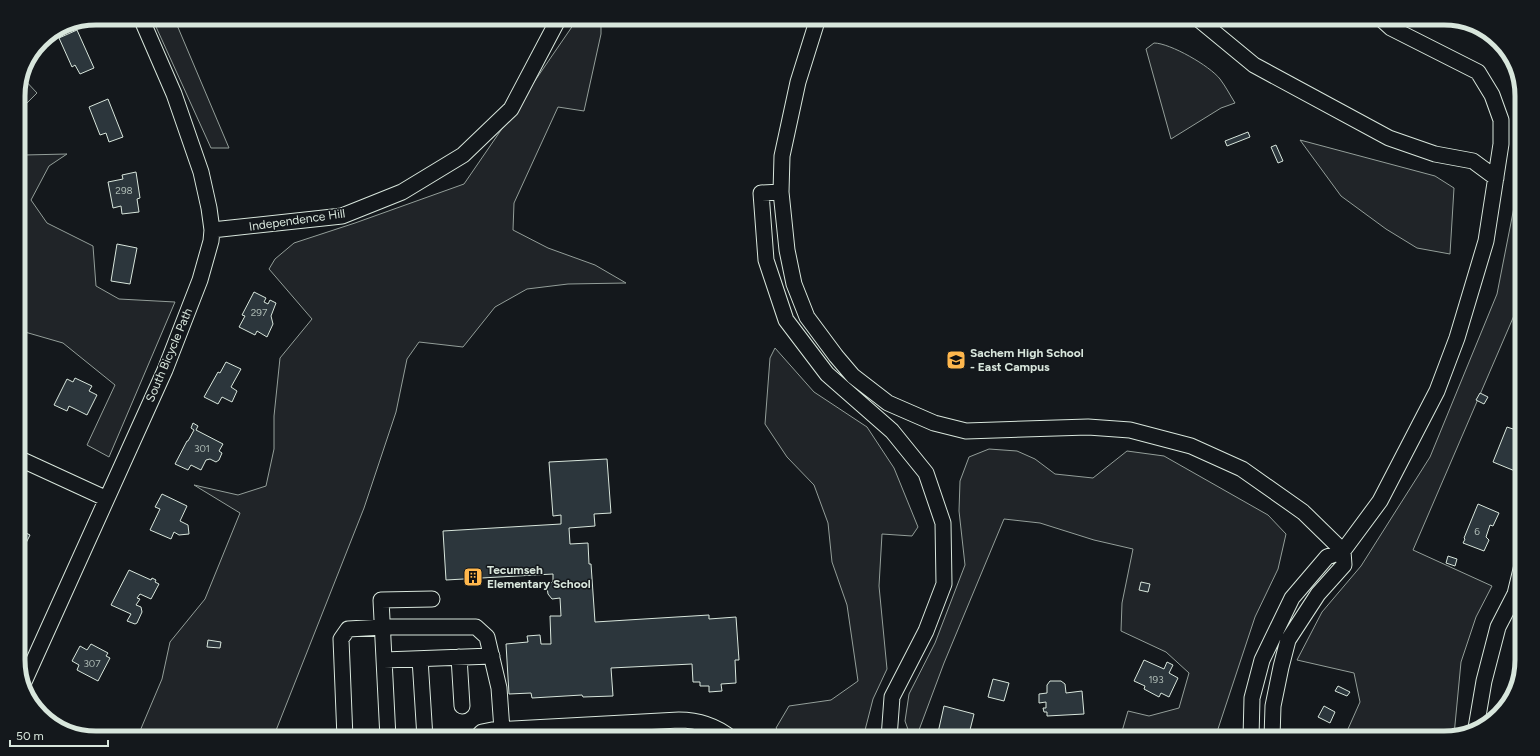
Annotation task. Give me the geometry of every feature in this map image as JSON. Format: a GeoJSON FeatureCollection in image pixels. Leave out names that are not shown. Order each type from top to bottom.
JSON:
{"type":"FeatureCollection","features":[{"type":"Feature","properties":{"kind":"street","name":"South Bicycle Path"},"geometry":{"type":"LineString","coordinates":[[27,676],[165,370],[208,255],[212,230],[201,172],[174,94],[144,25]]}},
{"type":"Feature","properties":{"kind":"street","name":"Independence Hill"},"geometry":{"type":"LineString","coordinates":[[212,230],[342,216],[402,192],[463,155],[511,108],[555,25]]}},
{"type":"Feature","properties":{"kind":"street"},"geometry":{"type":"LineString","coordinates":[[816,25],[798,82],[782,156],[781,192],[787,250],[794,284],[807,317],[853,376],[888,403],[934,423],[966,431],[1088,427],[1130,430],[1191,446],[1242,469],[1303,512],[1343,551],[1344,565],[1318,594],[1288,640],[1273,706],[1272,731]]}},
{"type":"Feature","properties":{"kind":"street"},"geometry":{"type":"LineString","coordinates":[[1205,25],[1254,66],[1389,138],[1435,154],[1473,161],[1496,178]]}},
{"type":"Feature","properties":{"kind":"street"},"geometry":{"type":"LineString","coordinates":[[1251,731],[1252,698],[1262,660],[1292,598],[1326,557],[1343,551],[1380,501],[1437,391],[1457,338],[1486,241],[1501,144],[1501,120],[1492,95],[1478,72],[1388,25]]}},
{"type":"Feature","properties":{"kind":"street"},"geometry":{"type":"LineString","coordinates":[[781,192],[761,193],[766,260],[786,320],[827,374],[892,431],[926,473],[943,523],[944,584],[926,631],[892,697],[890,731]]}},
{"type":"Feature","properties":{"kind":"street"},"geometry":{"type":"LineString","coordinates":[[25,461],[106,498]]}},
{"type":"Feature","properties":{"kind":"street"},"geometry":{"type":"LineString","coordinates":[[1477,723],[1484,681],[1498,627],[1515,590]]}},
{"type":"Feature","properties":{"kind":"street"},"geometry":{"type":"LineString","coordinates":[[388,731],[381,600],[432,599]]}},
{"type":"Feature","properties":{"kind":"street"},"geometry":{"type":"LineString","coordinates":[[345,731],[341,639],[348,629],[382,627],[476,627],[487,637],[492,656],[499,688],[502,730]]}},
{"type":"Feature","properties":{"kind":"street"},"geometry":{"type":"LineString","coordinates":[[384,660],[492,656]]}},
{"type":"Feature","properties":{"kind":"street"},"geometry":{"type":"LineString","coordinates":[[459,657],[462,706]]}},
{"type":"Feature","properties":{"kind":"street"},"geometry":{"type":"LineString","coordinates":[[420,659],[425,731]]}},
{"type":"Feature","properties":{"kind":"street"},"geometry":{"type":"LineString","coordinates":[[492,731],[688,720],[700,722],[720,731]]}},
{"type":"Feature","properties":{"kind":"shaded area"},"geometry":{"type":"Polygon","coordinates":[[[155,25],[177,25],[229,148],[211,148],[155,25]]]}},
{"type":"Feature","properties":{"kind":"shaded area"},"geometry":{"type":"Polygon","coordinates":[[[573,25],[601,25],[601,34],[584,111],[558,107],[514,203],[513,230],[548,248],[595,265],[626,283],[568,284],[527,289],[495,307],[463,347],[419,342],[407,359],[396,412],[364,508],[276,731],[140,731],[162,679],[170,642],[205,599],[240,513],[194,485],[238,495],[266,486],[274,449],[274,416],[280,358],[312,319],[269,269],[275,259],[294,243],[464,184],[573,25]]]}},
{"type":"Feature","properties":{"kind":"shaded area"},"geometry":{"type":"Polygon","coordinates":[[[1154,43],[1179,51],[1208,68],[1220,79],[1235,103],[1221,108],[1171,139],[1146,49],[1154,43]]]}},
{"type":"Feature","properties":{"kind":"shaded area"},"geometry":{"type":"Polygon","coordinates":[[[26,82],[37,93],[25,105],[26,82]]]}},
{"type":"Feature","properties":{"kind":"shaded area"},"geometry":{"type":"Polygon","coordinates":[[[1300,140],[1435,176],[1454,188],[1450,254],[1417,248],[1386,229],[1341,196],[1300,140]]]}},
{"type":"Feature","properties":{"kind":"shaded area"},"geometry":{"type":"Polygon","coordinates":[[[67,154],[49,166],[31,200],[47,223],[93,246],[96,286],[119,299],[175,302],[109,457],[87,445],[115,385],[63,343],[25,332],[25,155],[67,154]]]}},
{"type":"Feature","properties":{"kind":"shaded area"},"geometry":{"type":"Polygon","coordinates":[[[1515,202],[1515,313],[1413,550],[1492,586],[1476,617],[1461,662],[1454,730],[1347,731],[1360,702],[1354,673],[1297,660],[1322,612],[1361,566],[1430,457],[1497,294],[1515,202]]]}},
{"type":"Feature","properties":{"kind":"shaded area"},"geometry":{"type":"Polygon","coordinates":[[[775,348],[814,392],[867,427],[894,468],[918,527],[912,536],[882,534],[879,586],[887,669],[873,699],[865,731],[778,731],[776,728],[789,706],[831,700],[858,681],[847,605],[832,562],[828,523],[814,485],[787,457],[765,424],[770,358],[775,348]]]}},
{"type":"Feature","properties":{"kind":"shaded area"},"geometry":{"type":"Polygon","coordinates":[[[989,449],[1017,451],[1035,459],[1055,474],[1093,478],[1127,451],[1164,456],[1268,515],[1286,534],[1278,569],[1255,617],[1217,731],[1122,731],[1128,711],[1149,716],[1179,708],[1189,673],[1166,652],[1121,631],[1122,603],[1133,549],[1094,540],[1040,523],[1004,519],[944,663],[919,731],[909,731],[905,721],[909,694],[935,643],[965,565],[959,511],[960,481],[969,457],[989,449]]]}},
{"type":"Feature","properties":{"kind":"building"},"geometry":{"type":"Polygon","coordinates":[[[77,30],[94,68],[80,74],[75,65],[72,67],[59,38],[77,30]]]}},
{"type":"Feature","properties":{"kind":"building"},"geometry":{"type":"Polygon","coordinates":[[[108,99],[123,137],[109,142],[106,133],[100,135],[89,107],[108,99]]]}},
{"type":"Feature","properties":{"kind":"building"},"geometry":{"type":"Polygon","coordinates":[[[1248,132],[1250,137],[1227,146],[1225,141],[1248,132]]]}},
{"type":"Feature","properties":{"kind":"building"},"geometry":{"type":"Polygon","coordinates":[[[1276,145],[1283,161],[1278,163],[1271,147],[1276,145]]]}},
{"type":"Feature","properties":{"kind":"building"},"geometry":{"type":"Polygon","coordinates":[[[136,172],[140,198],[137,199],[139,212],[122,214],[121,206],[113,208],[108,182],[123,179],[122,175],[136,172]]]}},
{"type":"Feature","properties":{"kind":"building"},"geometry":{"type":"Polygon","coordinates":[[[117,244],[137,248],[130,284],[111,281],[117,244]]]}},
{"type":"Feature","properties":{"kind":"building"},"geometry":{"type":"Polygon","coordinates":[[[254,292],[266,298],[264,302],[268,304],[270,300],[276,303],[271,316],[273,324],[267,337],[257,331],[255,335],[239,327],[245,316],[242,315],[254,292]]]}},
{"type":"Feature","properties":{"kind":"building"},"geometry":{"type":"Polygon","coordinates":[[[226,362],[241,369],[231,387],[237,391],[232,402],[222,397],[218,404],[204,397],[218,372],[220,373],[226,362]]]}},
{"type":"Feature","properties":{"kind":"building"},"geometry":{"type":"Polygon","coordinates":[[[75,378],[92,386],[89,391],[97,395],[87,415],[69,406],[67,411],[54,405],[67,379],[73,382],[75,378]]]}},
{"type":"Feature","properties":{"kind":"building"},"geometry":{"type":"Polygon","coordinates":[[[1480,393],[1488,397],[1484,404],[1476,400],[1480,393]]]}},
{"type":"Feature","properties":{"kind":"building"},"geometry":{"type":"Polygon","coordinates":[[[193,423],[198,426],[196,430],[223,444],[219,451],[222,453],[219,460],[216,462],[210,459],[206,460],[201,470],[191,465],[188,470],[175,464],[194,430],[191,428],[193,423]]]}},
{"type":"Feature","properties":{"kind":"building"},"geometry":{"type":"Polygon","coordinates":[[[1515,423],[1515,471],[1493,462],[1507,427],[1513,429],[1515,423]]]}},
{"type":"Feature","properties":{"kind":"building","name":"Tecumseh Elementary School"},"geometry":{"type":"Polygon","coordinates":[[[607,459],[611,513],[594,514],[595,526],[569,528],[570,544],[588,543],[595,622],[709,615],[709,619],[736,617],[739,660],[735,660],[736,683],[721,684],[722,691],[709,692],[709,686],[700,686],[700,682],[693,682],[692,664],[611,668],[613,696],[583,697],[582,695],[532,698],[531,693],[509,694],[506,644],[528,642],[527,636],[540,635],[541,644],[551,644],[550,616],[561,616],[560,598],[552,599],[548,594],[547,587],[553,581],[553,574],[446,580],[443,531],[561,524],[561,515],[553,516],[549,462],[607,459]]]}},
{"type":"Feature","properties":{"kind":"building"},"geometry":{"type":"Polygon","coordinates":[[[162,494],[187,506],[180,521],[188,525],[189,534],[179,535],[174,532],[171,539],[150,530],[160,509],[155,507],[162,494]]]}},
{"type":"Feature","properties":{"kind":"building"},"geometry":{"type":"Polygon","coordinates":[[[1478,504],[1499,513],[1493,526],[1490,525],[1486,537],[1489,540],[1484,551],[1463,543],[1478,504]]]}},
{"type":"Feature","properties":{"kind":"building"},"geometry":{"type":"Polygon","coordinates":[[[25,532],[30,535],[25,545],[25,532]]]}},
{"type":"Feature","properties":{"kind":"building"},"geometry":{"type":"Polygon","coordinates":[[[1448,556],[1457,559],[1455,566],[1446,563],[1448,556]]]}},
{"type":"Feature","properties":{"kind":"building"},"geometry":{"type":"Polygon","coordinates":[[[129,570],[151,580],[152,578],[159,584],[151,599],[140,594],[137,598],[140,599],[136,605],[141,607],[142,612],[137,623],[135,624],[127,621],[131,614],[111,605],[129,570]]]}},
{"type":"Feature","properties":{"kind":"building"},"geometry":{"type":"Polygon","coordinates":[[[1141,582],[1150,584],[1148,592],[1139,590],[1141,582]]]}},
{"type":"Feature","properties":{"kind":"building"},"geometry":{"type":"Polygon","coordinates":[[[208,640],[221,642],[220,648],[207,647],[208,640]]]}},
{"type":"Feature","properties":{"kind":"building"},"geometry":{"type":"Polygon","coordinates":[[[91,644],[108,653],[106,656],[110,658],[98,681],[77,670],[79,665],[72,661],[80,646],[87,650],[91,644]]]}},
{"type":"Feature","properties":{"kind":"building"},"geometry":{"type":"Polygon","coordinates":[[[1144,660],[1164,669],[1167,662],[1173,665],[1169,673],[1178,678],[1169,697],[1161,693],[1159,697],[1144,689],[1145,686],[1134,681],[1144,660]]]}},
{"type":"Feature","properties":{"kind":"building"},"geometry":{"type":"Polygon","coordinates":[[[993,679],[1009,683],[1004,701],[988,697],[993,679]]]}},
{"type":"Feature","properties":{"kind":"building"},"geometry":{"type":"Polygon","coordinates":[[[1050,681],[1061,681],[1065,684],[1066,693],[1082,691],[1084,714],[1047,716],[1047,712],[1044,712],[1043,708],[1046,708],[1046,702],[1039,703],[1039,694],[1047,693],[1047,685],[1050,681]]]}},
{"type":"Feature","properties":{"kind":"building"},"geometry":{"type":"Polygon","coordinates":[[[1338,686],[1350,692],[1347,696],[1335,691],[1338,686]]]}},
{"type":"Feature","properties":{"kind":"building"},"geometry":{"type":"Polygon","coordinates":[[[944,706],[974,714],[970,731],[938,731],[944,706]]]}},
{"type":"Feature","properties":{"kind":"building"},"geometry":{"type":"Polygon","coordinates":[[[1324,706],[1335,712],[1330,723],[1318,717],[1324,706]]]}},
{"type":"Feature","properties":{"kind":"place","name":"Sachem High School - East Campus"},"geometry":{"type":"Point","coordinates":[956,360]}},
{"type":"Feature","properties":{"kind":"place","name":"Tecumseh Elementary School"},"geometry":{"type":"Point","coordinates":[473,577]}}]}
